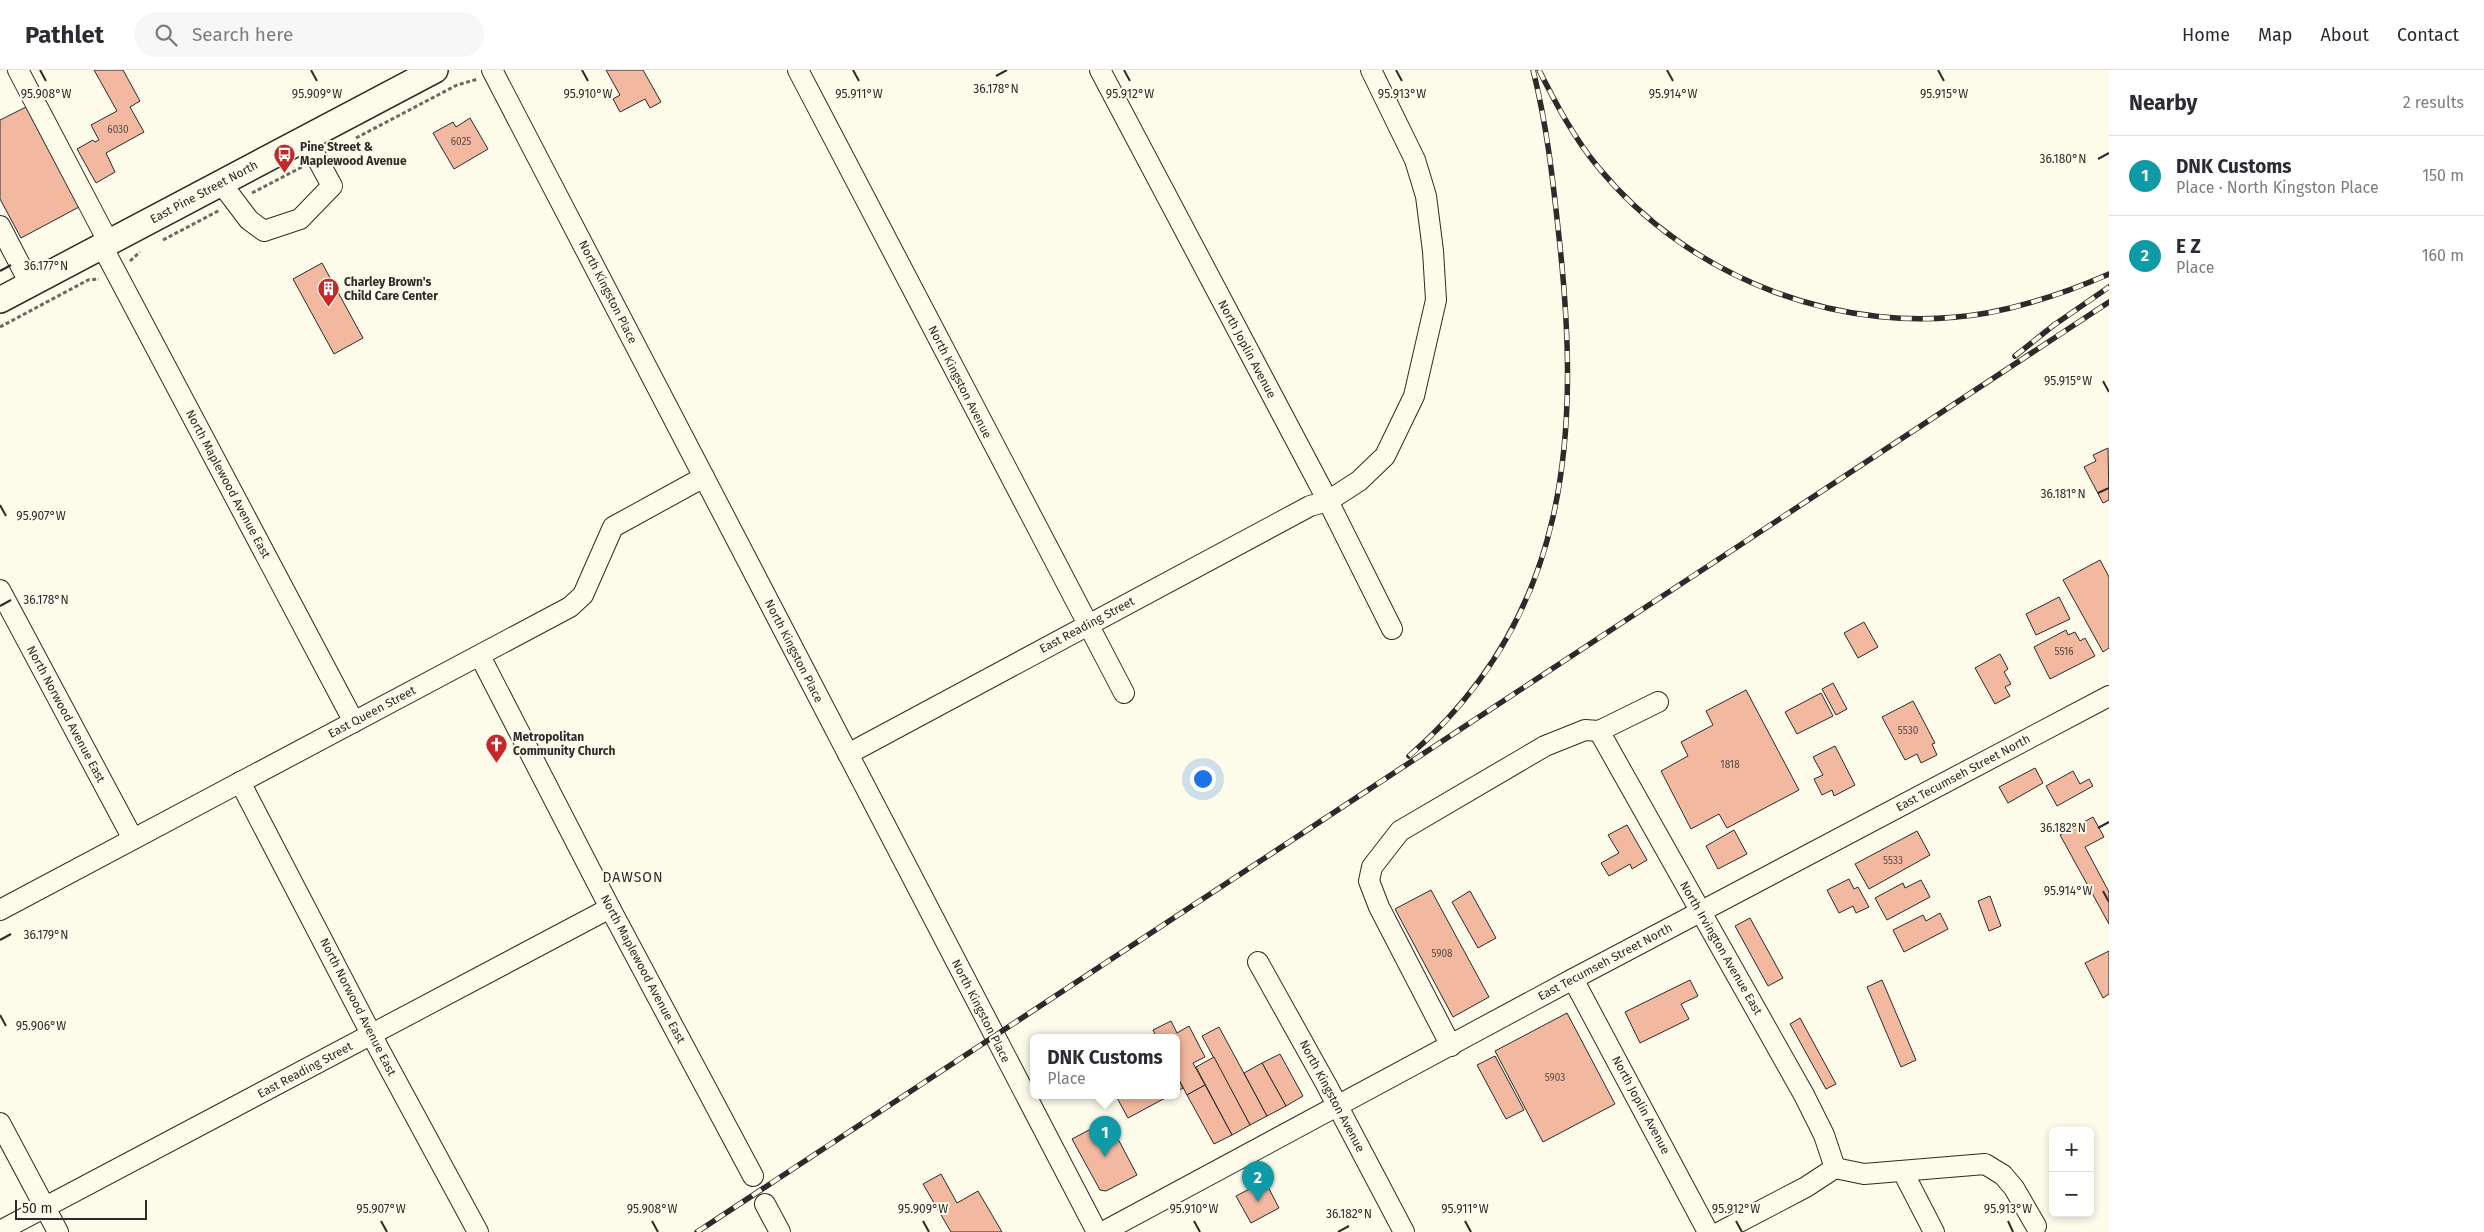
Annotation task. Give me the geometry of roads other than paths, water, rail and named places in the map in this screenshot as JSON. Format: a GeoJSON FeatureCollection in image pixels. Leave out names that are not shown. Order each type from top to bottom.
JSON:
{"type":"FeatureCollection","features":[{"type":"Feature","properties":{"kind":"main road","name":"East Pine Street North"},"geometry":{"type":"LineString","coordinates":[[0,300],[436,70]]}},
{"type":"Feature","properties":{"kind":"street","name":"North Maplewood Avenue East"},"geometry":{"type":"LineString","coordinates":[[18,70],[354,722]]}},
{"type":"Feature","properties":{"kind":"street","name":"North Kingston Place"},"geometry":{"type":"LineString","coordinates":[[492,70],[1097,1232]]}},
{"type":"Feature","properties":{"kind":"street","name":"North Kingston Avenue"},"geometry":{"type":"LineString","coordinates":[[798,70],[1124,693]]}},
{"type":"Feature","properties":{"kind":"street","name":"North Joplin Avenue"},"geometry":{"type":"LineString","coordinates":[[1100,70],[1328,501],[1392,629]]}},
{"type":"Feature","properties":{"kind":"street"},"geometry":{"type":"LineString","coordinates":[[1328,501],[1359,481],[1385,456],[1414,396],[1436,300],[1433,251],[1426,196],[1415,160],[1371,70]]}},
{"type":"Feature","properties":{"kind":"street"},"geometry":{"type":"LineString","coordinates":[[221,182],[248,220],[264,231],[300,219],[332,186],[306,138]]}},
{"type":"Feature","properties":{"kind":"street"},"geometry":{"type":"LineString","coordinates":[[0,226],[30,284]]}},
{"type":"Feature","properties":{"kind":"street","name":"East Queen Street"},"geometry":{"type":"LineString","coordinates":[[0,910],[480,656],[576,603],[583,594],[613,527],[704,477]]}},
{"type":"Feature","properties":{"kind":"street","name":"East Reading Street"},"geometry":{"type":"LineString","coordinates":[[848,754],[1310,506],[1328,501]]}},
{"type":"Feature","properties":{"kind":"street","name":"North Norwood Avenue East"},"geometry":{"type":"LineString","coordinates":[[0,590],[133,839]]}},
{"type":"Feature","properties":{"kind":"street","name":"North Maplewood Avenue East"},"geometry":{"type":"LineString","coordinates":[[480,656],[610,908],[753,1176]]}},
{"type":"Feature","properties":{"kind":"street","name":"East Tecumseh Street North"},"geometry":{"type":"LineString","coordinates":[[1103,1232],[1452,1046],[1573,979],[2109,696]]}},
{"type":"Feature","properties":{"kind":"street"},"geometry":{"type":"LineString","coordinates":[[1452,1046],[1379,907],[1369,881],[1372,867],[1400,831],[1545,746],[1585,730],[1599,731],[1658,702]]}},
{"type":"Feature","properties":{"kind":"street","name":"North Irvington Avenue East"},"geometry":{"type":"LineString","coordinates":[[1599,731],[1699,912],[1804,1095],[1824,1135],[1835,1168]]}},
{"type":"Feature","properties":{"kind":"street","name":"North Norwood Avenue East"},"geometry":{"type":"LineString","coordinates":[[240,782],[478,1232]]}},
{"type":"Feature","properties":{"kind":"street","name":"East Reading Street"},"geometry":{"type":"LineString","coordinates":[[0,1232],[610,908]]}},
{"type":"Feature","properties":{"kind":"street","name":"North Kingston Avenue"},"geometry":{"type":"LineString","coordinates":[[1258,962],[1338,1106],[1404,1232]]}},
{"type":"Feature","properties":{"kind":"street","name":"North Joplin Avenue"},"geometry":{"type":"LineString","coordinates":[[1573,979],[1708,1232]]}},
{"type":"Feature","properties":{"kind":"street"},"geometry":{"type":"LineString","coordinates":[[0,1123],[58,1232]]}},
{"type":"Feature","properties":{"kind":"street"},"geometry":{"type":"LineString","coordinates":[[1720,1232],[1799,1192],[1835,1168],[1864,1174],[1985,1164],[1992,1166],[2014,1188],[2036,1226]]}},
{"type":"Feature","properties":{"kind":"street"},"geometry":{"type":"LineString","coordinates":[[1903,1172],[1934,1232]]}},
{"type":"Feature","properties":{"kind":"street"},"geometry":{"type":"LineString","coordinates":[[765,1204],[780,1232]]}},
{"type":"Feature","properties":{"kind":"railway"},"geometry":{"type":"LineString","coordinates":[[1409,756],[1463,702],[1503,644],[1533,583],[1553,519],[1564,452],[1567,382],[1565,310],[1552,174],[1546,132],[1533,70]]}},
{"type":"Feature","properties":{"kind":"railway"},"geometry":{"type":"LineString","coordinates":[[1539,70],[1573,133],[1598,167],[1635,206],[1677,241],[1724,269],[1773,291],[1825,307],[1878,316],[1933,318],[1987,313],[2018,306],[2064,292],[2109,274]]}},
{"type":"Feature","properties":{"kind":"railway"},"geometry":{"type":"LineString","coordinates":[[2015,356],[2054,325],[2109,287]]}},
{"type":"Feature","properties":{"kind":"railway"},"geometry":{"type":"LineString","coordinates":[[697,1232],[2109,302]]}},
{"type":"Feature","properties":{"kind":"place","name":"Pine Street & Maplewood Avenue"},"geometry":{"type":"Point","coordinates":[284,173]}},
{"type":"Feature","properties":{"kind":"place","name":"Charley Brown's Child Care Center"},"geometry":{"type":"Point","coordinates":[328,308]}},
{"type":"Feature","properties":{"kind":"place","name":"Metropolitan Community Church"},"geometry":{"type":"Point","coordinates":[497,763]}},
{"type":"Feature","properties":{"kind":"place","name":"DNK Customs"},"geometry":{"type":"Point","coordinates":[1105,1157]}},
{"type":"Feature","properties":{"kind":"place","name":"E Z"},"geometry":{"type":"Point","coordinates":[1258,1202]}},
{"type":"Feature","properties":{"kind":"district","name":"DAWSON"},"geometry":{"type":"Point","coordinates":[633,877]}}]}
